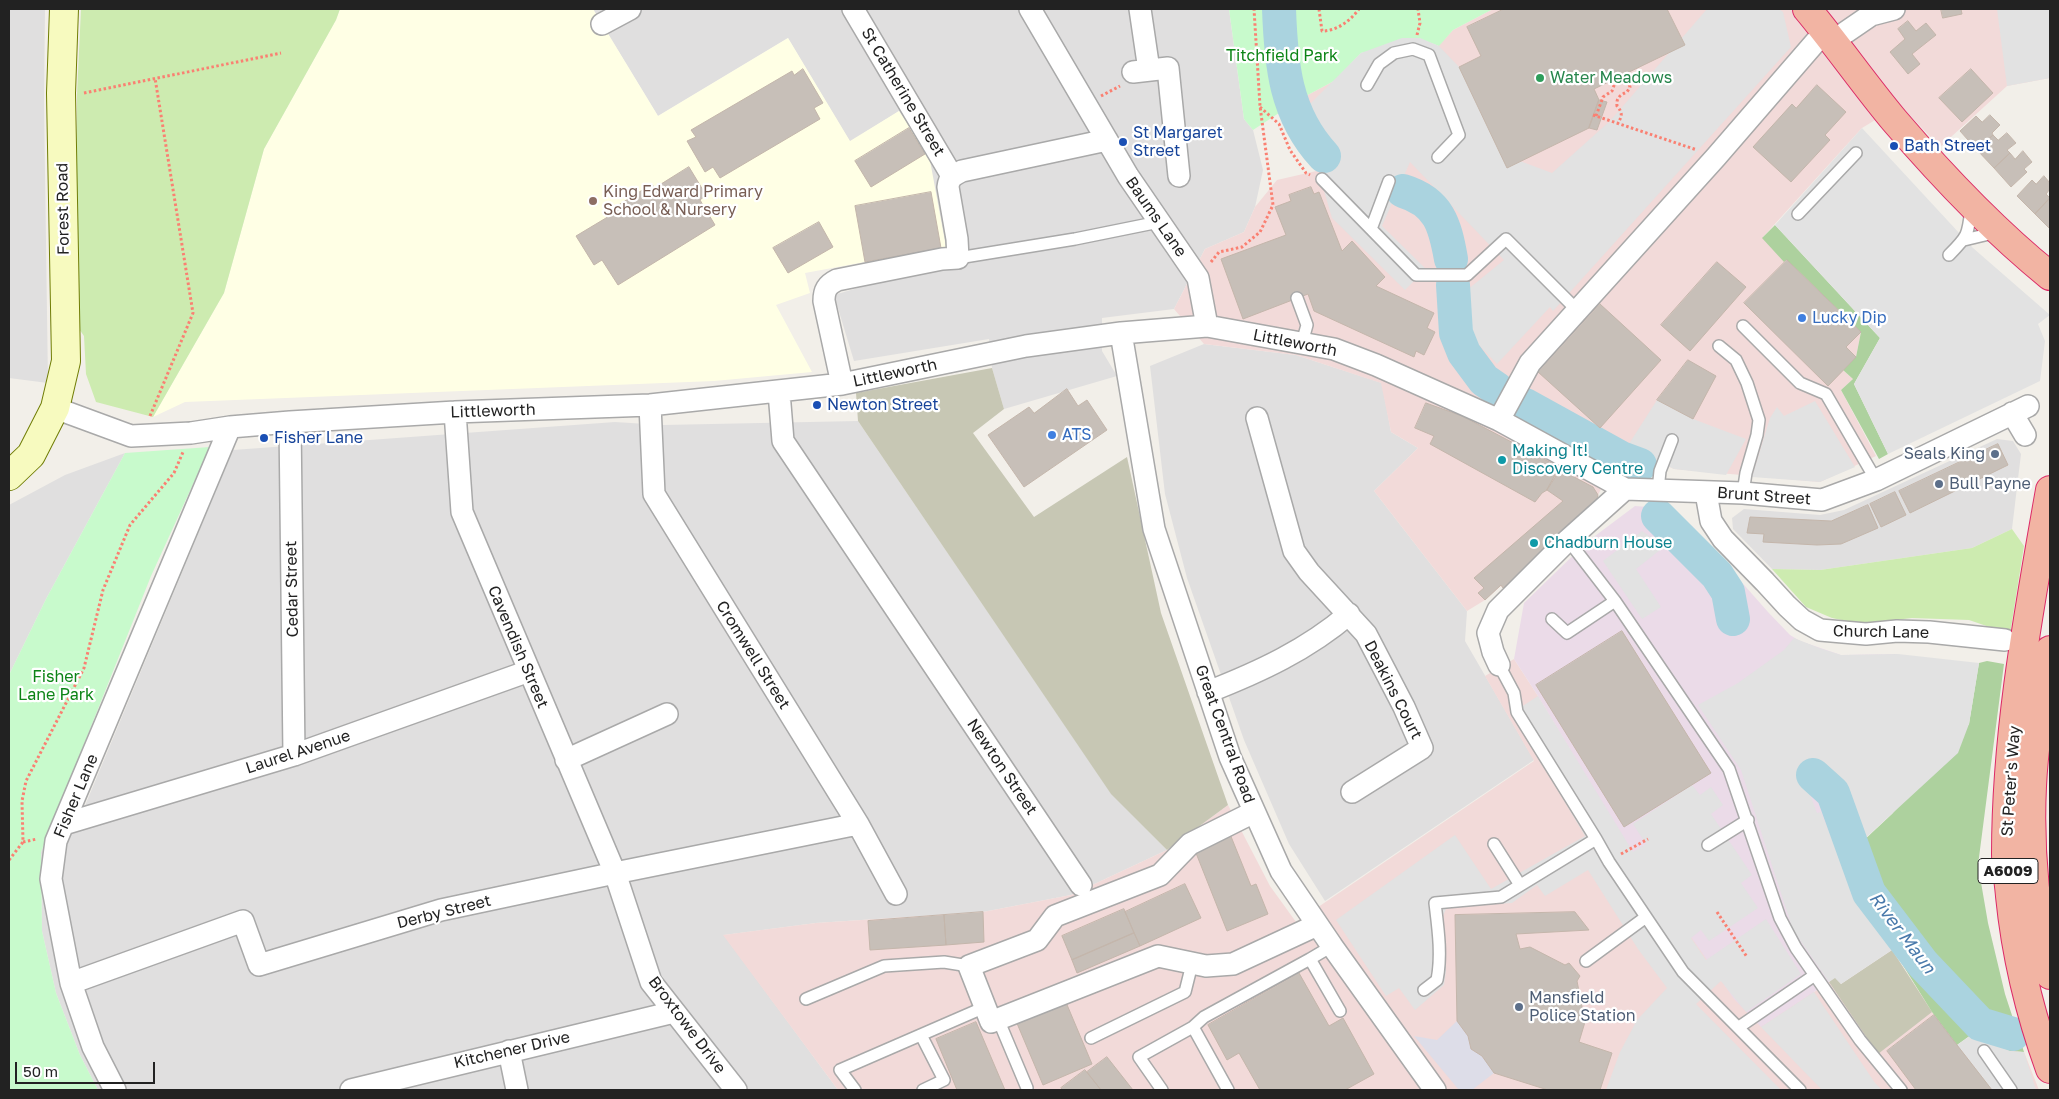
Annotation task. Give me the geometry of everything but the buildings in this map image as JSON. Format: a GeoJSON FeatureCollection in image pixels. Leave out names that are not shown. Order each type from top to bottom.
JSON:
{"type":"FeatureCollection","features":[{"type":"Feature","properties":{"kind":"highway"},"geometry":{"type":"LineString","coordinates":[[1807,9],[1894,120],[2004,238],[2050,276]]}},
{"type":"Feature","properties":{"kind":"highway","name":"St Peter's Way"},"geometry":{"type":"LineString","coordinates":[[2050,490],[2032,590],[2020,678],[2010,762],[2006,856],[2014,935],[2033,1020],[2050,1069]]}},
{"type":"Feature","properties":{"kind":"highway","name":"St Peter's Way"},"geometry":{"type":"LineString","coordinates":[[2050,650],[2032,785],[2032,869],[2043,947],[2050,975]]}},
{"type":"Feature","properties":{"kind":"main road","name":"Forest Road"},"geometry":{"type":"LineString","coordinates":[[9,476],[31,455],[55,408],[66,361],[61,93],[64,9]]}},
{"type":"Feature","properties":{"kind":"street"},"geometry":{"type":"LineString","coordinates":[[602,24],[630,9]]}},
{"type":"Feature","properties":{"kind":"street","name":"St Catherine Street"},"geometry":{"type":"LineString","coordinates":[[853,9],[952,176]]}},
{"type":"Feature","properties":{"kind":"street","name":"Baums Lane"},"geometry":{"type":"LineString","coordinates":[[1030,9],[1128,176],[1198,278],[1207,326]]}},
{"type":"Feature","properties":{"kind":"street"},"geometry":{"type":"LineString","coordinates":[[1140,9],[1141,71],[1168,68],[1179,176]]}},
{"type":"Feature","properties":{"kind":"street"},"geometry":{"type":"LineString","coordinates":[[1499,420],[1530,363],[1716,157],[1829,36],[1871,15],[1894,9]]}},
{"type":"Feature","properties":{"kind":"street"},"geometry":{"type":"LineString","coordinates":[[842,384],[824,301],[824,292],[829,284],[837,280],[856,276],[942,259],[958,258],[958,239],[948,187],[948,181],[952,176],[962,171],[1106,140]]}},
{"type":"Feature","properties":{"kind":"street","name":"Littleworth"},"geometry":{"type":"LineString","coordinates":[[55,408],[131,436],[141,436],[191,433],[230,427],[290,422],[455,412],[650,405],[842,384],[1026,346],[1121,333],[1207,326],[1334,349],[1376,365],[1499,420],[1625,489],[1706,493]]}},
{"type":"Feature","properties":{"kind":"street","name":"Great Central Road"},"geometry":{"type":"LineString","coordinates":[[1121,333],[1154,529],[1230,757],[1281,871],[1433,1090]]}},
{"type":"Feature","properties":{"kind":"street","name":"Newton Street"},"geometry":{"type":"LineString","coordinates":[[778,392],[783,441],[1081,885]]}},
{"type":"Feature","properties":{"kind":"street","name":"Cromwell Street"},"geometry":{"type":"LineString","coordinates":[[650,405],[654,494],[858,824],[896,894]]}},
{"type":"Feature","properties":{"kind":"street","name":"Brunt Street"},"geometry":{"type":"LineString","coordinates":[[1706,493],[1743,493],[1822,500],[1876,480],[2020,409],[2024,435]]}},
{"type":"Feature","properties":{"kind":"street","name":"Cavendish Street"},"geometry":{"type":"LineString","coordinates":[[455,412],[462,512],[615,872]]}},
{"type":"Feature","properties":{"kind":"street","name":"Deakins Court"},"geometry":{"type":"LineString","coordinates":[[1257,418],[1294,552],[1308,572],[1366,634],[1387,672],[1422,748],[1352,792]]}},
{"type":"Feature","properties":{"kind":"street","name":"Cedar Street"},"geometry":{"type":"LineString","coordinates":[[290,422],[294,755]]}},
{"type":"Feature","properties":{"kind":"street","name":"Fisher Lane"},"geometry":{"type":"LineString","coordinates":[[115,1090],[93,1047],[71,983],[51,878],[56,841],[230,427]]}},
{"type":"Feature","properties":{"kind":"street"},"geometry":{"type":"LineString","coordinates":[[1499,666],[1488,632],[1498,610],[1568,540],[1625,489]]}},
{"type":"Feature","properties":{"kind":"street","name":"Church Lane"},"geometry":{"type":"LineString","coordinates":[[1706,493],[1711,521],[1723,539],[1786,606],[1802,620],[1820,630],[1866,634],[1897,631],[1929,632],[2005,640]]}},
{"type":"Feature","properties":{"kind":"street"},"geometry":{"type":"LineString","coordinates":[[1208,692],[1244,678],[1295,653],[1319,638],[1349,614]]}},
{"type":"Feature","properties":{"kind":"street","name":"Laurel Avenue"},"geometry":{"type":"LineString","coordinates":[[64,824],[294,755],[528,671]]}},
{"type":"Feature","properties":{"kind":"street"},"geometry":{"type":"LineString","coordinates":[[566,760],[667,714]]}},
{"type":"Feature","properties":{"kind":"street"},"geometry":{"type":"LineString","coordinates":[[1254,812],[1190,844],[1160,875],[1055,916],[1037,940],[969,966],[992,1013],[1158,956],[1206,966],[1233,964],[1317,925]]}},
{"type":"Feature","properties":{"kind":"street","name":"Derby Street"},"geometry":{"type":"LineString","coordinates":[[71,983],[243,922],[259,965],[441,910],[615,872],[858,824]]}},
{"type":"Feature","properties":{"kind":"street","name":"Broxtowe Drive"},"geometry":{"type":"LineString","coordinates":[[615,872],[651,982],[736,1090]]}},
{"type":"Feature","properties":{"kind":"street","name":"Kitchener Drive"},"geometry":{"type":"LineString","coordinates":[[351,1090],[674,1012]]}},
{"type":"Feature","properties":{"kind":"street"},"geometry":{"type":"LineString","coordinates":[[509,1051],[517,1090]]}},
{"type":"Feature","properties":{"kind":"lane"},"geometry":{"type":"LineString","coordinates":[[1367,85],[1379,64],[1394,53],[1413,49],[1429,55],[1459,135],[1438,157]]}},
{"type":"Feature","properties":{"kind":"lane"},"geometry":{"type":"LineString","coordinates":[[1798,214],[1856,153]]}},
{"type":"Feature","properties":{"kind":"lane"},"geometry":{"type":"LineString","coordinates":[[1322,179],[1416,275],[1467,275],[1506,240],[1577,310]]}},
{"type":"Feature","properties":{"kind":"lane"},"geometry":{"type":"LineString","coordinates":[[1371,229],[1389,181]]}},
{"type":"Feature","properties":{"kind":"lane"},"geometry":{"type":"LineString","coordinates":[[1949,255],[1969,233],[1972,205]]}},
{"type":"Feature","properties":{"kind":"lane"},"geometry":{"type":"LineString","coordinates":[[958,258],[1075,239],[1159,222]]}},
{"type":"Feature","properties":{"kind":"lane"},"geometry":{"type":"LineString","coordinates":[[1964,240],[1989,234],[2004,238]]}},
{"type":"Feature","properties":{"kind":"lane"},"geometry":{"type":"LineString","coordinates":[[1297,298],[1307,325],[1302,343]]}},
{"type":"Feature","properties":{"kind":"lane"},"geometry":{"type":"LineString","coordinates":[[1743,326],[1800,383],[1826,394],[1876,480]]}},
{"type":"Feature","properties":{"kind":"lane"},"geometry":{"type":"LineString","coordinates":[[1719,346],[1736,360],[1759,420],[1757,435],[1746,472],[1743,493]]}},
{"type":"Feature","properties":{"kind":"lane"},"geometry":{"type":"LineString","coordinates":[[1658,490],[1660,471],[1672,440]]}},
{"type":"Feature","properties":{"kind":"lane"},"geometry":{"type":"LineString","coordinates":[[1568,540],[1616,602],[1729,770],[1748,820],[1780,918],[1796,948],[1860,1040],[1901,1090]]}},
{"type":"Feature","properties":{"kind":"lane"},"geometry":{"type":"LineString","coordinates":[[1552,619],[1567,633],[1616,602]]}},
{"type":"Feature","properties":{"kind":"lane"},"geometry":{"type":"LineString","coordinates":[[1499,666],[1514,693],[1517,712],[1596,839],[1608,862],[1683,972],[1800,1090]]}},
{"type":"Feature","properties":{"kind":"lane"},"geometry":{"type":"LineString","coordinates":[[1708,846],[1748,820]]}},
{"type":"Feature","properties":{"kind":"lane"},"geometry":{"type":"LineString","coordinates":[[1424,990],[1437,980],[1440,968],[1435,903],[1501,897],[1596,839]]}},
{"type":"Feature","properties":{"kind":"lane"},"geometry":{"type":"LineString","coordinates":[[1494,844],[1520,885]]}},
{"type":"Feature","properties":{"kind":"lane"},"geometry":{"type":"LineString","coordinates":[[1586,961],[1646,917]]}},
{"type":"Feature","properties":{"kind":"lane"},"geometry":{"type":"LineString","coordinates":[[1162,1090],[1139,1057],[1193,1027],[1204,1017],[1332,946]]}},
{"type":"Feature","properties":{"kind":"lane"},"geometry":{"type":"LineString","coordinates":[[1310,959],[1340,1011]]}},
{"type":"Feature","properties":{"kind":"lane"},"geometry":{"type":"LineString","coordinates":[[806,999],[884,966],[944,962],[969,966]]}},
{"type":"Feature","properties":{"kind":"lane"},"geometry":{"type":"LineString","coordinates":[[1091,1038],[1185,992],[1192,964]]}},
{"type":"Feature","properties":{"kind":"lane"},"geometry":{"type":"LineString","coordinates":[[1739,1027],[1814,975]]}},
{"type":"Feature","properties":{"kind":"lane"},"geometry":{"type":"LineString","coordinates":[[855,1090],[840,1070],[921,1035],[992,1013],[1027,1088]]}},
{"type":"Feature","properties":{"kind":"lane"},"geometry":{"type":"LineString","coordinates":[[1193,1027],[1228,1090]]}},
{"type":"Feature","properties":{"kind":"lane"},"geometry":{"type":"LineString","coordinates":[[921,1035],[944,1080],[923,1090]]}},
{"type":"Feature","properties":{"kind":"lane"},"geometry":{"type":"LineString","coordinates":[[1984,1051],[2011,1090]]}},
{"type":"Feature","properties":{"kind":"path"},"geometry":{"type":"LineString","coordinates":[[1198,278],[1219,252],[1242,247],[1260,232],[1273,205],[1260,106],[1254,9]]}},
{"type":"Feature","properties":{"kind":"path"},"geometry":{"type":"LineString","coordinates":[[1319,9],[1322,31],[1328,31],[1345,23],[1359,9]]}},
{"type":"Feature","properties":{"kind":"path"},"geometry":{"type":"LineString","coordinates":[[1413,49],[1420,23],[1418,9]]}},
{"type":"Feature","properties":{"kind":"path"},"geometry":{"type":"LineString","coordinates":[[61,93],[77,94],[281,53]]}},
{"type":"Feature","properties":{"kind":"path"},"geometry":{"type":"LineString","coordinates":[[1086,104],[1127,82],[1141,71]]}},
{"type":"Feature","properties":{"kind":"path"},"geometry":{"type":"LineString","coordinates":[[141,436],[193,314],[154,78]]}},
{"type":"Feature","properties":{"kind":"path"},"geometry":{"type":"LineString","coordinates":[[1618,124],[1622,115],[1616,101],[1630,87],[1628,81],[1622,78],[1616,80],[1612,91],[1603,98],[1595,115],[1618,124],[1716,157]]}},
{"type":"Feature","properties":{"kind":"path"},"geometry":{"type":"LineString","coordinates":[[1260,106],[1279,124],[1290,150],[1306,173],[1322,179]]}},
{"type":"Feature","properties":{"kind":"path"},"geometry":{"type":"LineString","coordinates":[[9,860],[23,842],[22,801],[26,781],[84,668],[104,590],[130,525],[174,473],[191,433]]}},
{"type":"Feature","properties":{"kind":"path"},"geometry":{"type":"LineString","coordinates":[[1618,856],[1648,838]]}},
{"type":"Feature","properties":{"kind":"path"},"geometry":{"type":"LineString","coordinates":[[1717,912],[1747,957]]}},
{"type":"Feature","properties":{"kind":"shaded area"},"geometry":{"type":"Polygon","coordinates":[[[9,9],[45,9],[44,102],[48,383],[9,378],[9,9]]]}},
{"type":"Feature","properties":{"kind":"shaded area","name":"King Edward Primary School & Nursery"},"geometry":{"type":"Polygon","coordinates":[[[340,9],[593,9],[658,116],[788,38],[850,141],[899,111],[929,155],[946,247],[805,273],[810,293],[776,305],[812,372],[714,381],[185,402],[153,417],[224,293],[264,149],[336,20],[340,9]]]}},
{"type":"Feature","properties":{"kind":"shaded area"},"geometry":{"type":"Polygon","coordinates":[[[593,9],[1229,9],[1244,119],[1253,130],[1263,170],[1255,207],[1244,232],[1205,249],[1174,309],[1102,318],[1102,351],[1117,376],[1004,409],[992,368],[989,339],[854,361],[834,295],[861,287],[946,247],[899,111],[850,142],[788,38],[658,116],[593,9]]]}},
{"type":"Feature","properties":{"kind":"shaded area"},"geometry":{"type":"Polygon","coordinates":[[[1493,9],[2050,9],[2050,78],[2007,86],[1940,147],[1900,105],[1862,128],[1763,237],[1785,262],[1787,260],[1861,332],[1856,357],[1843,370],[1853,379],[1841,390],[1876,456],[1820,482],[1674,469],[1623,445],[1598,495],[1594,508],[1503,588],[1501,586],[1485,600],[1467,611],[1374,491],[1418,448],[1391,432],[1381,383],[1296,355],[1204,344],[1174,309],[1205,249],[1244,232],[1255,207],[1277,180],[1325,169],[1335,149],[1313,123],[1302,98],[1334,81],[1439,45],[1453,30],[1493,9]]]}},
{"type":"Feature","properties":{"kind":"shaded area"},"geometry":{"type":"Polygon","coordinates":[[[1707,9],[1779,9],[1783,12],[1791,47],[1553,311],[1550,307],[1497,364],[1463,328],[1463,322],[1469,314],[1460,303],[1467,290],[1504,260],[1410,162],[1382,226],[1426,269],[1405,290],[1332,218],[1322,184],[1325,169],[1335,149],[1313,123],[1306,108],[1361,53],[1402,38],[1420,38],[1439,46],[1459,67],[1507,167],[1520,161],[1552,173],[1610,121],[1707,9]]]}},
{"type":"Feature","properties":{"kind":"shaded area"},"geometry":{"type":"Polygon","coordinates":[[[1997,9],[2050,9],[2050,78],[2007,86],[1997,9]]]}},
{"type":"Feature","properties":{"kind":"shaded area"},"geometry":{"type":"Polygon","coordinates":[[[1862,128],[1973,248],[2050,315],[2038,324],[2045,341],[2040,381],[1888,454],[1854,384],[1880,338],[1775,225],[1862,128]]]}},
{"type":"Feature","properties":{"kind":"shaded area"},"geometry":{"type":"Polygon","coordinates":[[[1204,344],[1296,355],[1382,383],[1391,432],[1418,448],[1374,491],[1467,611],[1465,641],[1534,760],[1325,901],[1289,844],[1244,740],[1187,578],[1165,494],[1150,366],[1204,344]]]}},
{"type":"Feature","properties":{"kind":"shaded area"},"geometry":{"type":"Polygon","coordinates":[[[992,368],[1004,409],[973,433],[1034,517],[1127,457],[1161,613],[1228,805],[1167,850],[1111,794],[858,421],[856,393],[992,368]]]}},
{"type":"Feature","properties":{"kind":"shaded area"},"geometry":{"type":"Polygon","coordinates":[[[1657,400],[1693,419],[1746,439],[1726,475],[1674,469],[1627,447],[1657,400]]]}},
{"type":"Feature","properties":{"kind":"shaded area"},"geometry":{"type":"Polygon","coordinates":[[[1815,401],[1855,467],[1820,482],[1752,477],[1770,418],[1777,407],[1784,416],[1815,401]]]}},
{"type":"Feature","properties":{"kind":"shaded area"},"geometry":{"type":"Polygon","coordinates":[[[858,421],[1111,793],[1167,850],[1071,895],[983,912],[816,923],[724,935],[838,1090],[98,1090],[80,1055],[56,993],[42,931],[41,852],[52,823],[74,832],[233,450],[615,422],[663,425],[858,421]]]}},
{"type":"Feature","properties":{"kind":"shaded area"},"geometry":{"type":"Polygon","coordinates":[[[1997,439],[2013,441],[2021,454],[2012,529],[1972,548],[1820,570],[1772,569],[1733,529],[1732,518],[1744,509],[1820,515],[1844,510],[1997,439]]]}},
{"type":"Feature","properties":{"kind":"shaded area"},"geometry":{"type":"Polygon","coordinates":[[[125,453],[46,599],[9,675],[9,505],[65,475],[125,453]]]}},
{"type":"Feature","properties":{"kind":"shaded area"},"geometry":{"type":"Polygon","coordinates":[[[1635,506],[1661,508],[1692,526],[1768,612],[1790,635],[1800,641],[1841,655],[1898,654],[1821,768],[1805,781],[1829,807],[1858,893],[1892,950],[1835,978],[1761,1027],[1734,999],[1630,849],[1514,659],[1524,603],[1587,542],[1635,506]]]}},
{"type":"Feature","properties":{"kind":"shaded area"},"geometry":{"type":"Polygon","coordinates":[[[1642,531],[1665,546],[1636,569],[1661,607],[1642,619],[1603,561],[1642,531]]]}},
{"type":"Feature","properties":{"kind":"shaded area"},"geometry":{"type":"Polygon","coordinates":[[[1794,638],[1841,655],[1898,654],[1979,663],[1969,724],[1958,753],[1858,845],[1855,821],[1844,793],[1821,769],[1805,781],[1817,813],[1821,812],[1840,859],[1846,857],[1858,893],[1892,950],[1841,984],[1835,978],[1829,982],[1793,930],[1741,770],[1698,705],[1738,683],[1784,650],[1794,638]]]}},
{"type":"Feature","properties":{"kind":"shaded area"},"geometry":{"type":"Polygon","coordinates":[[[1514,659],[1634,853],[1814,992],[1835,977],[1841,984],[1892,950],[1934,1015],[1957,1044],[2024,1052],[2039,1090],[838,1090],[723,935],[816,923],[983,912],[1071,895],[1167,850],[1228,805],[1270,886],[1296,922],[1534,761],[1485,676],[1514,659]]]}},
{"type":"Feature","properties":{"kind":"shaded area"},"geometry":{"type":"Polygon","coordinates":[[[1538,696],[1633,852],[1646,844],[1633,824],[1692,785],[1700,795],[1711,787],[1723,805],[1711,814],[1752,875],[1741,883],[1758,908],[1709,941],[1701,930],[1691,938],[1706,960],[1766,919],[1801,974],[1746,1012],[1721,981],[1696,1004],[1781,1090],[1606,1090],[1620,1052],[1637,1020],[1667,988],[1638,949],[1588,870],[1545,896],[1537,885],[1512,903],[1447,907],[1443,916],[1446,971],[1444,985],[1415,1010],[1399,988],[1386,996],[1336,920],[1455,835],[1491,889],[1585,836],[1512,713],[1538,696]]]}},
{"type":"Feature","properties":{"kind":"shaded area"},"geometry":{"type":"Polygon","coordinates":[[[1892,950],[1932,1012],[1878,1054],[1829,982],[1835,977],[1841,984],[1892,950]]]}},
{"type":"Feature","properties":{"kind":"shaded area"},"geometry":{"type":"Polygon","coordinates":[[[1814,992],[1875,1083],[1882,1090],[1822,1090],[1761,1027],[1814,992]]]}},
{"type":"Feature","properties":{"kind":"shaded area"},"geometry":{"type":"Polygon","coordinates":[[[1457,1021],[1468,1036],[1471,1049],[1482,1056],[1494,1073],[1472,1090],[1459,1090],[1414,1036],[1437,1040],[1457,1021]]]}},
{"type":"Feature","properties":{"kind":"shaded area"},"geometry":{"type":"Polygon","coordinates":[[[1971,1035],[2010,1051],[2024,1052],[2036,1090],[1992,1090],[1957,1045],[1971,1035]]]}},
{"type":"Feature","properties":{"kind":"green space"},"geometry":{"type":"Polygon","coordinates":[[[81,9],[340,9],[336,20],[264,149],[224,293],[153,417],[96,402],[86,374],[84,336],[77,326],[77,94],[81,9]]]}},
{"type":"Feature","properties":{"kind":"green space","name":"Titchfield Park"},"geometry":{"type":"Polygon","coordinates":[[[1229,9],[1493,9],[1453,30],[1439,46],[1420,39],[1361,53],[1334,81],[1302,98],[1253,130],[1244,119],[1229,9]]]}},
{"type":"Feature","properties":{"kind":"green space"},"geometry":{"type":"Polygon","coordinates":[[[1775,225],[1880,338],[1854,384],[1888,454],[1879,459],[1841,390],[1853,379],[1843,370],[1856,357],[1861,332],[1787,260],[1784,262],[1762,238],[1775,225]]]}},
{"type":"Feature","properties":{"kind":"green space","name":"Fisher Lane Park"},"geometry":{"type":"Polygon","coordinates":[[[210,447],[151,576],[41,852],[42,931],[56,993],[80,1055],[98,1090],[9,1090],[9,675],[46,599],[125,453],[210,447]]]}},
{"type":"Feature","properties":{"kind":"green space"},"geometry":{"type":"Polygon","coordinates":[[[2012,529],[2024,546],[2010,634],[1969,620],[1912,618],[1861,624],[1832,618],[1806,607],[1772,569],[1820,570],[1972,548],[2012,529]]]}},
{"type":"Feature","properties":{"kind":"green space"},"geometry":{"type":"Polygon","coordinates":[[[1987,661],[2004,664],[1978,865],[1988,923],[2005,994],[2024,1052],[2010,1051],[1971,1035],[1957,1045],[1932,1012],[1858,893],[1846,857],[1892,814],[1969,724],[1979,663],[1987,661]]]}},
{"type":"Feature","properties":{"kind":"waterway","name":"River Maun"},"geometry":{"type":"LineString","coordinates":[[1279,9],[1281,49],[1293,106],[1311,140],[1324,156]]}},
{"type":"Feature","properties":{"kind":"waterway","name":"River Maun"},"geometry":{"type":"LineString","coordinates":[[1403,191],[1425,201],[1438,216],[1443,225],[1451,259]]}},
{"type":"Feature","properties":{"kind":"waterway","name":"River Maun"},"geometry":{"type":"LineString","coordinates":[[1453,285],[1456,333],[1464,353],[1484,380],[1497,389]]}},
{"type":"Feature","properties":{"kind":"waterway","name":"River Maun"},"geometry":{"type":"LineString","coordinates":[[1525,405],[1621,458],[1640,465]]}},
{"type":"Feature","properties":{"kind":"waterway","name":"River Maun"},"geometry":{"type":"LineString","coordinates":[[1658,516],[1717,575],[1728,592],[1733,619]]}},
{"type":"Feature","properties":{"kind":"waterway","name":"River Maun"},"geometry":{"type":"LineString","coordinates":[[1813,775],[1833,793],[1869,893],[1923,964],[1980,1024],[2013,1034]]}},
{"type":"Feature","properties":{"kind":"place","name":"Water Meadows"},"geometry":{"type":"Point","coordinates":[1540,78]}},
{"type":"Feature","properties":{"kind":"place","name":"St Margaret Street"},"geometry":{"type":"Point","coordinates":[1123,142]}},
{"type":"Feature","properties":{"kind":"place","name":"Bath Street"},"geometry":{"type":"Point","coordinates":[1894,146]}},
{"type":"Feature","properties":{"kind":"place","name":"King Edward Primary School & Nursery"},"geometry":{"type":"Point","coordinates":[593,201]}},
{"type":"Feature","properties":{"kind":"place","name":"Lucky Dip"},"geometry":{"type":"Point","coordinates":[1802,318]}},
{"type":"Feature","properties":{"kind":"place","name":"Newton Street"},"geometry":{"type":"Point","coordinates":[817,405]}},
{"type":"Feature","properties":{"kind":"place","name":"ATS"},"geometry":{"type":"Point","coordinates":[1052,435]}},
{"type":"Feature","properties":{"kind":"place","name":"Fisher Lane"},"geometry":{"type":"Point","coordinates":[264,438]}},
{"type":"Feature","properties":{"kind":"place","name":"Seals King"},"geometry":{"type":"Point","coordinates":[1995,454]}},
{"type":"Feature","properties":{"kind":"place","name":"Making It! Discovery Centre"},"geometry":{"type":"Point","coordinates":[1502,460]}},
{"type":"Feature","properties":{"kind":"place","name":"Bull Payne"},"geometry":{"type":"Point","coordinates":[1939,484]}},
{"type":"Feature","properties":{"kind":"place","name":"Chadburn House"},"geometry":{"type":"Point","coordinates":[1534,543]}},
{"type":"Feature","properties":{"kind":"place","name":"Mansfield Police Station"},"geometry":{"type":"Point","coordinates":[1519,1007]}}]}
